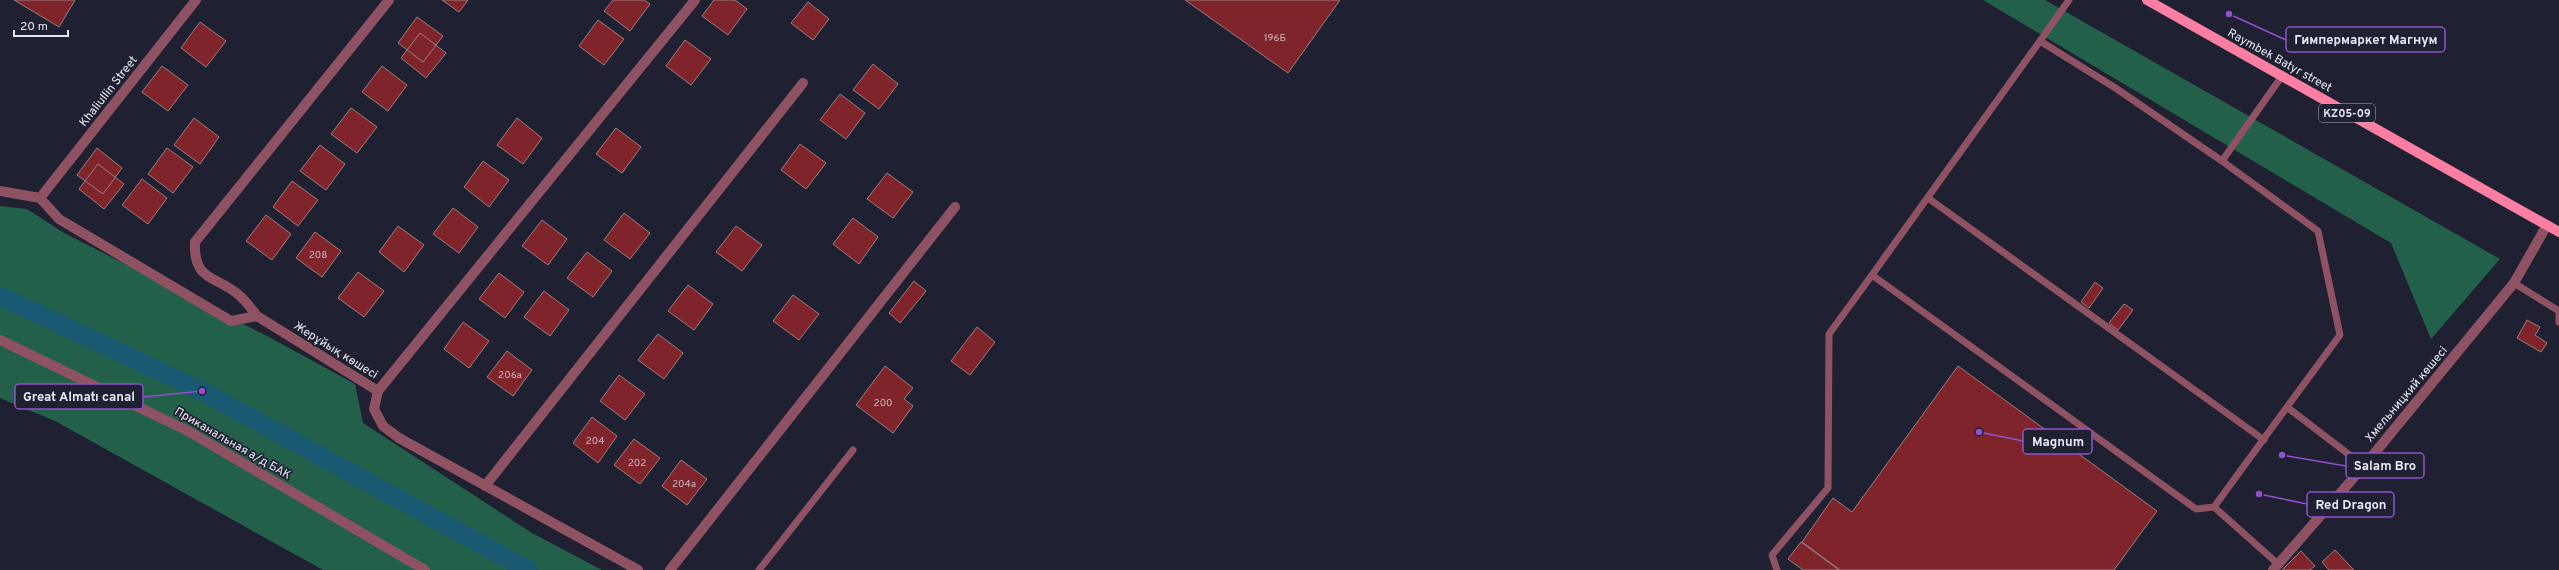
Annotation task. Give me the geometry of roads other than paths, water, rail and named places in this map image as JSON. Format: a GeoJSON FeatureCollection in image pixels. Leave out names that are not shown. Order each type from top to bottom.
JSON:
{"type":"FeatureCollection","features":[{"type":"Feature","properties":{"kind":"main road","name":"Raymbek Batyr street"},"geometry":{"type":"LineString","coordinates":[[2147,0],[2547,225]]}},
{"type":"Feature","properties":{"kind":"main road","name":"KZ05-09"},"geometry":{"type":"LineString","coordinates":[[2547,225],[2559,232]]}},
{"type":"Feature","properties":{"kind":"street","name":"Khaliullin Street"},"geometry":{"type":"LineString","coordinates":[[40,198],[196,0]]}},
{"type":"Feature","properties":{"kind":"street","name":"Жерұйық көшесі"},"geometry":{"type":"LineString","coordinates":[[389,0],[195,242],[194,258],[202,272],[241,296],[257,316],[378,391],[374,409],[383,426],[400,438],[638,570]]}},
{"type":"Feature","properties":{"kind":"street"},"geometry":{"type":"LineString","coordinates":[[378,391],[695,0]]}},
{"type":"Feature","properties":{"kind":"street"},"geometry":{"type":"LineString","coordinates":[[485,486],[803,83]]}},
{"type":"Feature","properties":{"kind":"street"},"geometry":{"type":"LineString","coordinates":[[0,190],[40,198],[58,219],[231,321],[257,316]]}},
{"type":"Feature","properties":{"kind":"street"},"geometry":{"type":"LineString","coordinates":[[670,570],[955,207]]}},
{"type":"Feature","properties":{"kind":"street","name":"Хмельницкий көшесі"},"geometry":{"type":"LineString","coordinates":[[2276,567],[2364,466],[2514,283],[2547,225]]}},
{"type":"Feature","properties":{"kind":"street","name":"Приканальная а/д БАК"},"geometry":{"type":"LineString","coordinates":[[0,340],[188,431],[426,570]]}},
{"type":"Feature","properties":{"kind":"lane"},"geometry":{"type":"LineString","coordinates":[[1776,570],[1772,555],[1828,488],[1829,334],[2069,0]]}},
{"type":"Feature","properties":{"kind":"lane"},"geometry":{"type":"LineString","coordinates":[[1872,275],[2196,509],[2214,507],[2340,335],[2318,232],[2222,161],[2117,89],[2040,41]]}},
{"type":"Feature","properties":{"kind":"lane"},"geometry":{"type":"LineString","coordinates":[[2222,161],[2282,76]]}},
{"type":"Feature","properties":{"kind":"lane"},"geometry":{"type":"LineString","coordinates":[[1928,198],[2264,440]]}},
{"type":"Feature","properties":{"kind":"lane"},"geometry":{"type":"LineString","coordinates":[[2514,283],[2559,311],[2559,322]]}},
{"type":"Feature","properties":{"kind":"lane"},"geometry":{"type":"LineString","coordinates":[[2287,407],[2364,466]]}},
{"type":"Feature","properties":{"kind":"lane"},"geometry":{"type":"LineString","coordinates":[[759,570],[853,450]]}},
{"type":"Feature","properties":{"kind":"lane"},"geometry":{"type":"LineString","coordinates":[[2214,507],[2276,567]]}},
{"type":"Feature","properties":{"kind":"waterway"},"geometry":{"type":"LineString","coordinates":[[0,296],[202,391],[528,570]]}},
{"type":"Feature","properties":{"kind":"place","name":"Гимпермаркет Магнум"},"geometry":{"type":"Point","coordinates":[2229,14]}},
{"type":"Feature","properties":{"kind":"place","name":"Great Almatı canal"},"geometry":{"type":"Point","coordinates":[202,391]}},
{"type":"Feature","properties":{"kind":"place","name":"Magnum"},"geometry":{"type":"Point","coordinates":[1979,432]}},
{"type":"Feature","properties":{"kind":"place","name":"Salam Bro"},"geometry":{"type":"Point","coordinates":[2282,455]}},
{"type":"Feature","properties":{"kind":"place","name":"Red Dragon"},"geometry":{"type":"Point","coordinates":[2259,494]}}]}
